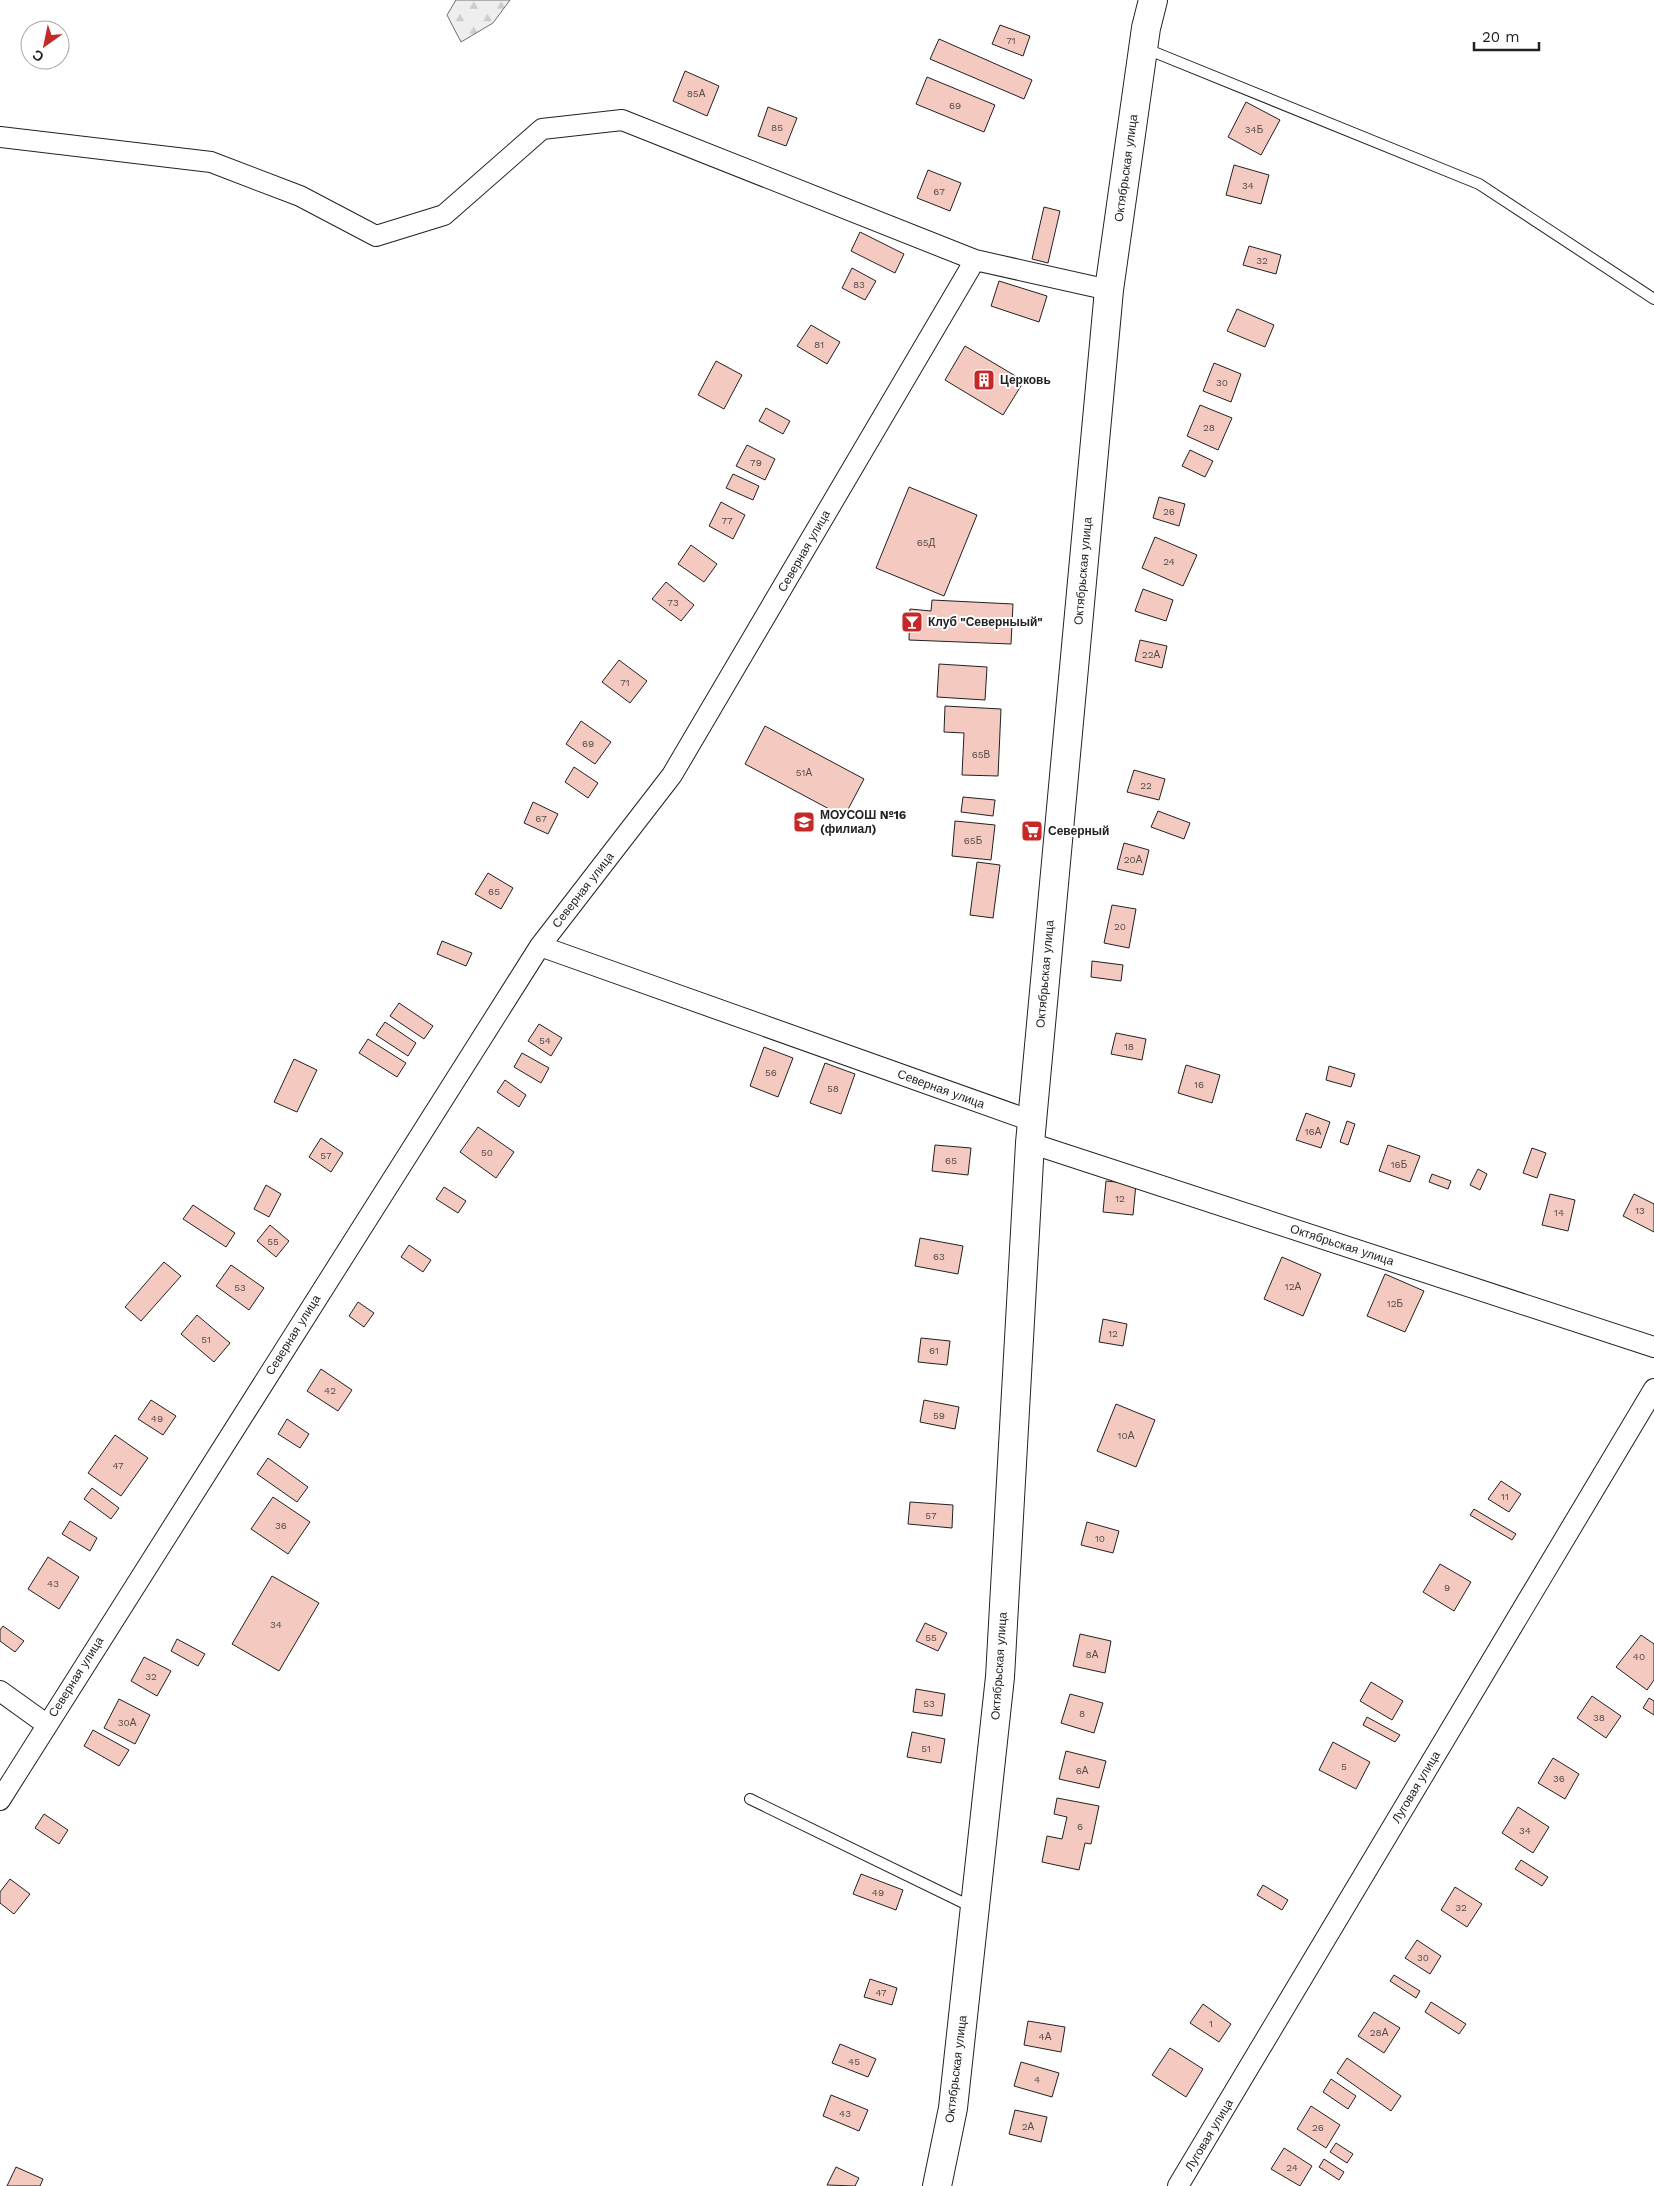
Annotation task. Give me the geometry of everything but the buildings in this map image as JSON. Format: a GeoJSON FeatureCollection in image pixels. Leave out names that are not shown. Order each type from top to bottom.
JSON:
{"type":"FeatureCollection","features":[{"type":"Feature","properties":{"kind":"street","name":"Октябрьская улица"},"geometry":{"type":"LineString","coordinates":[[938,2186],[953,2108],[1000,1677],[1031,1132],[1109,290],[1143,47],[1153,0]]}},
{"type":"Feature","properties":{"kind":"street"},"geometry":{"type":"LineString","coordinates":[[0,137],[211,162],[300,196],[376,236],[444,215],[542,129],[622,120],[975,260],[1109,290]]}},
{"type":"Feature","properties":{"kind":"street","name":"Северная улица"},"geometry":{"type":"LineString","coordinates":[[0,1800],[46,1724],[540,946],[672,775],[975,260]]}},
{"type":"Feature","properties":{"kind":"street","name":"Северная улица"},"geometry":{"type":"LineString","coordinates":[[540,946],[1031,1132]]}},
{"type":"Feature","properties":{"kind":"street","name":"Октябрьская улица"},"geometry":{"type":"LineString","coordinates":[[1031,1132],[1654,1347]]}},
{"type":"Feature","properties":{"kind":"street","name":"Луговая улица"},"geometry":{"type":"LineString","coordinates":[[1178,2186],[1654,1389]]}},
{"type":"Feature","properties":{"kind":"street","name":"Северная улица"},"geometry":{"type":"LineString","coordinates":[[0,1691],[46,1724]]}},
{"type":"Feature","properties":{"kind":"lane"},"geometry":{"type":"LineString","coordinates":[[1143,47],[1479,184],[1654,299]]}},
{"type":"Feature","properties":{"kind":"lane"},"geometry":{"type":"LineString","coordinates":[[750,1799],[975,1908]]}},
{"type":"Feature","properties":{"kind":"green space"},"geometry":{"type":"Polygon","coordinates":[[[456,0],[510,0],[493,23],[461,42],[447,15],[456,0]]]}},
{"type":"Feature","properties":{"kind":"place","name":"Церковь"},"geometry":{"type":"Point","coordinates":[984,380]}},
{"type":"Feature","properties":{"kind":"place","name":"Клуб \"Северныый\""},"geometry":{"type":"Point","coordinates":[912,622]}},
{"type":"Feature","properties":{"kind":"place","name":"МОУСОШ №16 (филиал)"},"geometry":{"type":"Point","coordinates":[804,822]}},
{"type":"Feature","properties":{"kind":"place","name":"Северный"},"geometry":{"type":"Point","coordinates":[1032,831]}}]}
